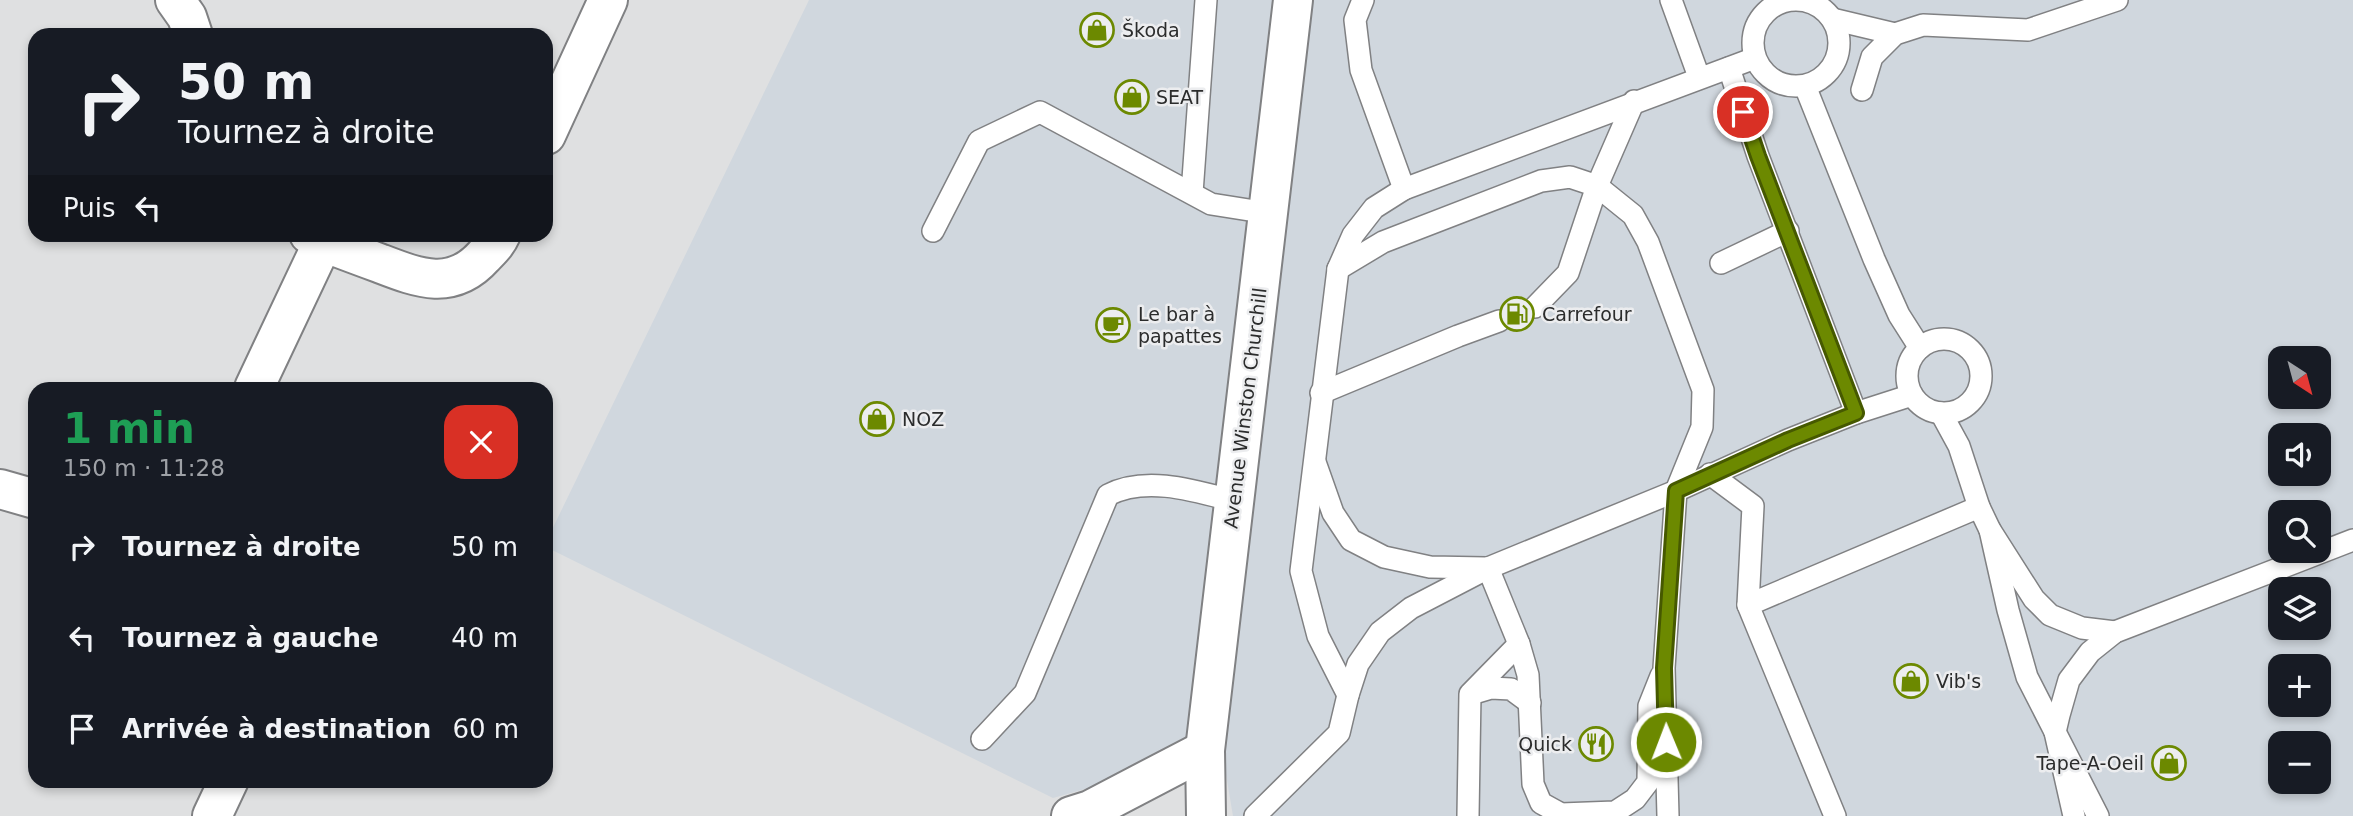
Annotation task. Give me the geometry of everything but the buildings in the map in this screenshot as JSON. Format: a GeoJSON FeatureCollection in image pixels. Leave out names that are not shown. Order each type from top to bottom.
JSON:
{"type":"FeatureCollection","features":[{"type":"Feature","properties":{"kind":"street"},"geometry":{"type":"LineString","coordinates":[[175,0],[191,28]]}},
{"type":"Feature","properties":{"kind":"street"},"geometry":{"type":"LineString","coordinates":[[553,120],[608,0]]}},
{"type":"Feature","properties":{"kind":"street","name":"Avenue Winston Churchill"},"geometry":{"type":"LineString","coordinates":[[1206,816],[1205,750],[1293,0]]}},
{"type":"Feature","properties":{"kind":"street"},"geometry":{"type":"LineString","coordinates":[[256,382],[314,242]]}},
{"type":"Feature","properties":{"kind":"street"},"geometry":{"type":"LineString","coordinates":[[326,242],[416,277],[437,280],[459,276],[478,264],[497,242]]}},
{"type":"Feature","properties":{"kind":"street"},"geometry":{"type":"LineString","coordinates":[[0,489],[28,497]]}},
{"type":"Feature","properties":{"kind":"street"},"geometry":{"type":"LineString","coordinates":[[1091,814],[1205,750]]}},
{"type":"Feature","properties":{"kind":"street"},"geometry":{"type":"LineString","coordinates":[[212,816],[225,788]]}},
{"type":"Feature","properties":{"kind":"lane"},"geometry":{"type":"LineString","coordinates":[[1192,193],[1206,0]]}},
{"type":"Feature","properties":{"kind":"lane"},"geometry":{"type":"LineString","coordinates":[[1363,0],[1354,20],[1361,70],[1404,188]]}},
{"type":"Feature","properties":{"kind":"lane"},"geometry":{"type":"LineString","coordinates":[[1671,0],[1699,77]]}},
{"type":"Feature","properties":{"kind":"lane"},"geometry":{"type":"LineString","coordinates":[[1789,0],[1813,4],[1824,10],[1832,19],[1838,32],[1839,46],[1829,71],[1818,81],[1805,86],[1780,84],[1761,69],[1755,58],[1754,33],[1767,11],[1789,0]]}},
{"type":"Feature","properties":{"kind":"lane"},"geometry":{"type":"LineString","coordinates":[[1862,90],[1872,57],[1895,34],[1923,25],[2028,30],[2117,0]]}},
{"type":"Feature","properties":{"kind":"lane"},"geometry":{"type":"LineString","coordinates":[[1832,19],[1895,34]]}},
{"type":"Feature","properties":{"kind":"lane"},"geometry":{"type":"LineString","coordinates":[[1348,695],[1318,636],[1301,571],[1338,269],[1353,235],[1374,208],[1404,188],[1755,58]]}},
{"type":"Feature","properties":{"kind":"lane"},"geometry":{"type":"LineString","coordinates":[[1729,68],[1758,156],[1856,413]]}},
{"type":"Feature","properties":{"kind":"lane"},"geometry":{"type":"LineString","coordinates":[[1805,86],[1889,293],[1920,348]]}},
{"type":"Feature","properties":{"kind":"lane"},"geometry":{"type":"LineString","coordinates":[[1535,307],[1568,273],[1597,186],[1634,101]]}},
{"type":"Feature","properties":{"kind":"lane"},"geometry":{"type":"LineString","coordinates":[[933,231],[979,141],[1040,111],[1211,204],[1268,213]]}},
{"type":"Feature","properties":{"kind":"lane"},"geometry":{"type":"LineString","coordinates":[[1338,269],[1383,242],[1541,181],[1570,177],[1597,186],[1633,215],[1648,242],[1703,390],[1702,427],[1676,491],[1664,668],[1668,816]]}},
{"type":"Feature","properties":{"kind":"lane"},"geometry":{"type":"LineString","coordinates":[[1721,262],[1788,232]]}},
{"type":"Feature","properties":{"kind":"lane"},"geometry":{"type":"LineString","coordinates":[[1321,393],[1499,321]]}},
{"type":"Feature","properties":{"kind":"lane"},"geometry":{"type":"LineString","coordinates":[[1940,340],[1950,340],[1970,349],[1977,358],[1981,369],[1979,391],[1963,409],[1941,414],[1930,411],[1912,396],[1908,384],[1908,370],[1912,358],[1920,348],[1940,340]]}},
{"type":"Feature","properties":{"kind":"lane"},"geometry":{"type":"LineString","coordinates":[[1255,816],[1339,733],[1358,664],[1380,632],[1411,608],[1488,568],[1676,491],[1710,474],[1856,413],[1912,396]]}},
{"type":"Feature","properties":{"kind":"lane"},"geometry":{"type":"LineString","coordinates":[[1941,414],[1959,446],[1979,507],[1990,530],[2034,599],[2050,615],[2082,628],[2115,632]]}},
{"type":"Feature","properties":{"kind":"lane"},"geometry":{"type":"LineString","coordinates":[[1314,458],[1333,513],[1351,540],[1384,556],[1430,567],[1488,568]]}},
{"type":"Feature","properties":{"kind":"lane"},"geometry":{"type":"LineString","coordinates":[[1710,474],[1753,506],[1748,606],[1835,816]]}},
{"type":"Feature","properties":{"kind":"lane"},"geometry":{"type":"LineString","coordinates":[[982,740],[1025,693],[1108,495],[1120,489],[1172,485],[1234,501]]}},
{"type":"Feature","properties":{"kind":"lane"},"geometry":{"type":"LineString","coordinates":[[1748,606],[1979,507]]}},
{"type":"Feature","properties":{"kind":"lane"},"geometry":{"type":"LineString","coordinates":[[1990,530],[2027,677],[2098,816]]}},
{"type":"Feature","properties":{"kind":"lane"},"geometry":{"type":"LineString","coordinates":[[2052,816],[2073,813],[2055,732],[2069,680],[2090,652],[2115,632],[2353,540]]}},
{"type":"Feature","properties":{"kind":"lane"},"geometry":{"type":"LineString","coordinates":[[1488,568],[1519,644],[1528,675],[1533,784],[1541,803],[1561,814],[1615,812],[1635,799],[1648,782],[1649,705],[1664,668]]}},
{"type":"Feature","properties":{"kind":"lane"},"geometry":{"type":"LineString","coordinates":[[1468,816],[1471,694],[1519,644]]}},
{"type":"Feature","properties":{"kind":"lane"},"geometry":{"type":"LineString","coordinates":[[1471,694],[1491,688],[1511,689],[1530,703]]}},
{"type":"Feature","properties":{"kind":"shaded area"},"geometry":{"type":"Polygon","coordinates":[[[809,0],[2353,0],[2353,816],[1233,816],[1222,751],[1053,798],[553,550],[553,528],[809,0]]]}},
{"type":"Feature","properties":{"kind":"place","name":"Škoda"},"geometry":{"type":"Point","coordinates":[1097,30]}},
{"type":"Feature","properties":{"kind":"place","name":"SEAT"},"geometry":{"type":"Point","coordinates":[1132,97]}},
{"type":"Feature","properties":{"kind":"place","name":"Carrefour"},"geometry":{"type":"Point","coordinates":[1517,314]}},
{"type":"Feature","properties":{"kind":"place","name":"Le bar à papattes"},"geometry":{"type":"Point","coordinates":[1113,325]}},
{"type":"Feature","properties":{"kind":"place","name":"NOZ"},"geometry":{"type":"Point","coordinates":[877,419]}},
{"type":"Feature","properties":{"kind":"place","name":"Vib's"},"geometry":{"type":"Point","coordinates":[1911,681]}},
{"type":"Feature","properties":{"kind":"place","name":"Quick"},"geometry":{"type":"Point","coordinates":[1596,744]}},
{"type":"Feature","properties":{"kind":"place","name":"Tape-A-Oeil"},"geometry":{"type":"Point","coordinates":[2169,763]}},
{"type":"Feature","properties":{"kind":"route"},"geometry":{"type":"LineString","coordinates":[[1666,742],[1664,668],[1676,491],[1788,440],[1856,413],[1743,112]]}}]}
